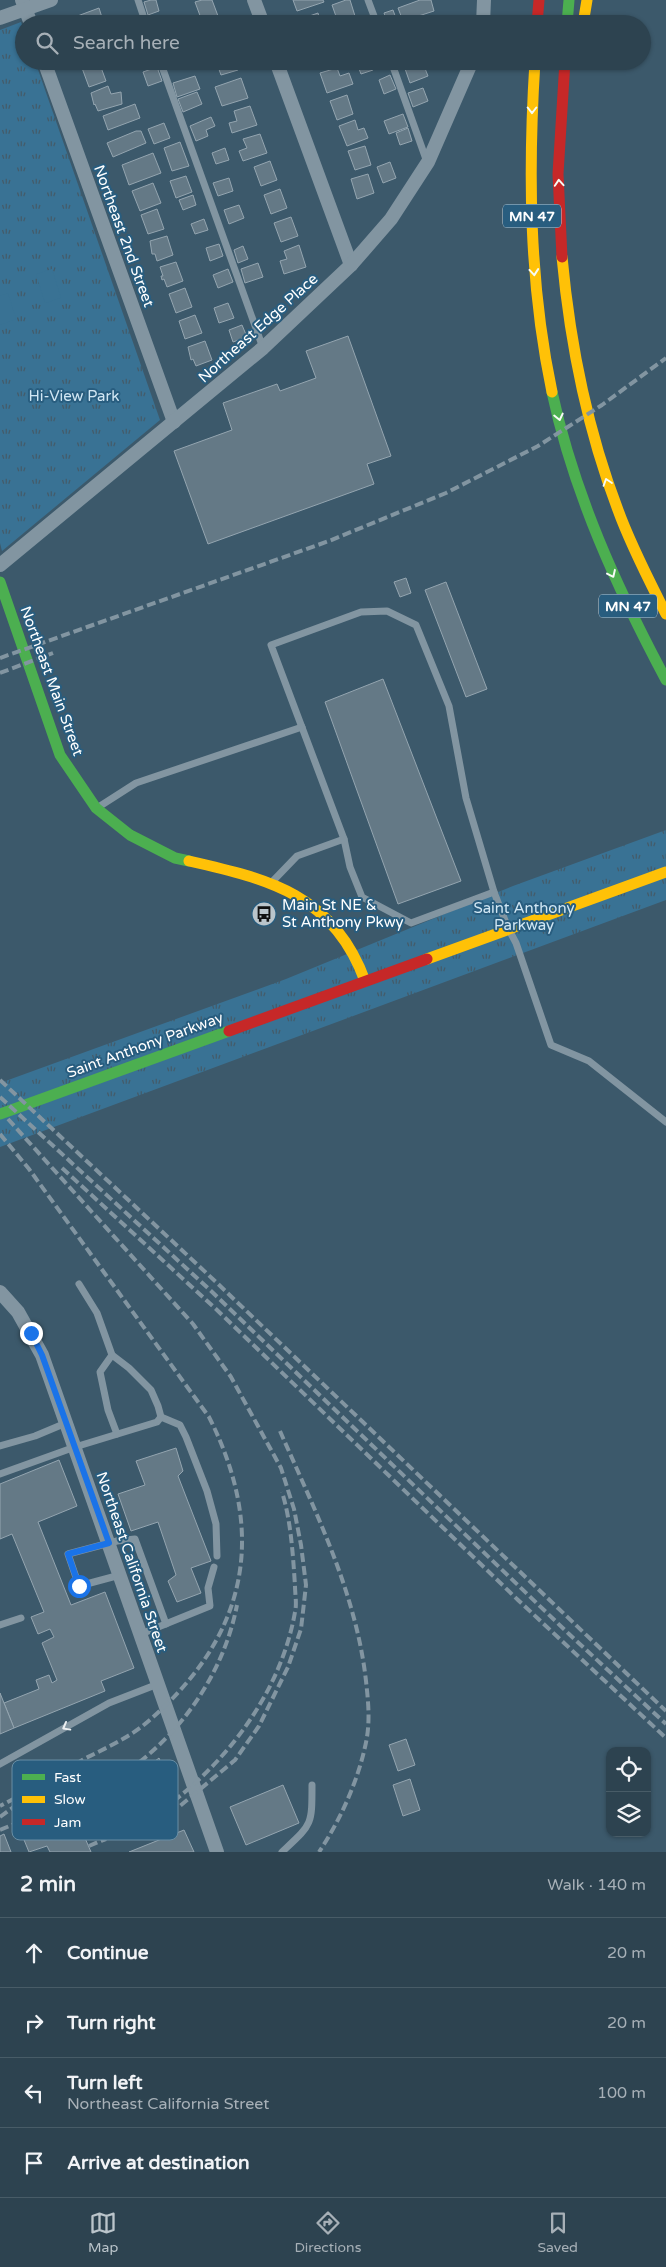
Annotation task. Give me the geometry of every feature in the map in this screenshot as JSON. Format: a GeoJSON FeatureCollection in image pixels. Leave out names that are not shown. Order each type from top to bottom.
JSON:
{"type":"FeatureCollection","features":[{"type":"Feature","properties":{"kind":"main road"},"geometry":{"type":"LineString","coordinates":[[537,15],[538,0]]}},
{"type":"Feature","properties":{"kind":"main road"},"geometry":{"type":"LineString","coordinates":[[568,15],[569,0]]}},
{"type":"Feature","properties":{"kind":"main road"},"geometry":{"type":"LineString","coordinates":[[584,15],[587,0]]}},
{"type":"Feature","properties":{"kind":"main road","name":"MN 47"},"geometry":{"type":"LineString","coordinates":[[534,70],[532,98],[532,238],[539,319],[548,369],[571,464],[594,529],[609,568],[666,680]]}},
{"type":"Feature","properties":{"kind":"main road","name":"MN 47"},"geometry":{"type":"LineString","coordinates":[[564,70],[558,174],[565,288],[573,354],[596,450],[624,528],[642,570],[666,614]]}},
{"type":"Feature","properties":{"kind":"main road"},"geometry":{"type":"LineString","coordinates":[[562,110],[572,70]]}},
{"type":"Feature","properties":{"kind":"main road","name":"Northeast Main Street"},"geometry":{"type":"LineString","coordinates":[[0,582],[60,755],[96,808],[130,835],[176,858],[232,870],[271,883],[309,902],[339,932],[360,967],[365,981]]}},
{"type":"Feature","properties":{"kind":"main road","name":"Saint Anthony Parkway"},"geometry":{"type":"LineString","coordinates":[[0,1114],[666,872]]}},
{"type":"Feature","properties":{"kind":"street"},"geometry":{"type":"LineString","coordinates":[[0,18],[24,5],[51,0]]}},
{"type":"Feature","properties":{"kind":"street"},"geometry":{"type":"LineString","coordinates":[[254,0],[260,15]]}},
{"type":"Feature","properties":{"kind":"street"},"geometry":{"type":"LineString","coordinates":[[483,15],[484,0]]}},
{"type":"Feature","properties":{"kind":"street","name":"Northeast 2nd Street"},"geometry":{"type":"LineString","coordinates":[[47,70],[174,422]]}},
{"type":"Feature","properties":{"kind":"street"},"geometry":{"type":"LineString","coordinates":[[279,70],[351,265]]}},
{"type":"Feature","properties":{"kind":"street","name":"Northeast Edge Place"},"geometry":{"type":"LineString","coordinates":[[0,564],[263,348],[351,265],[391,219],[428,162],[468,70]]}},
{"type":"Feature","properties":{"kind":"street","name":"Northeast California Street"},"geometry":{"type":"LineString","coordinates":[[0,1292],[18,1312],[42,1355],[216,1852]]}},
{"type":"Feature","properties":{"kind":"lane"},"geometry":{"type":"LineString","coordinates":[[138,0],[143,15]]}},
{"type":"Feature","properties":{"kind":"lane"},"geometry":{"type":"LineString","coordinates":[[368,0],[374,15]]}},
{"type":"Feature","properties":{"kind":"lane"},"geometry":{"type":"LineString","coordinates":[[163,70],[263,348]]}},
{"type":"Feature","properties":{"kind":"lane"},"geometry":{"type":"LineString","coordinates":[[394,70],[428,162]]}},
{"type":"Feature","properties":{"kind":"lane"},"geometry":{"type":"LineString","coordinates":[[494,892],[411,923],[362,897],[350,867],[344,838],[270,645],[361,612],[387,611],[416,625],[449,706],[466,798],[494,892],[516,943],[551,1045],[589,1061],[666,1122]]}},
{"type":"Feature","properties":{"kind":"lane"},"geometry":{"type":"LineString","coordinates":[[96,808],[136,783],[302,727]]}},
{"type":"Feature","properties":{"kind":"lane"},"geometry":{"type":"LineString","coordinates":[[271,883],[297,856],[344,838]]}},
{"type":"Feature","properties":{"kind":"lane"},"geometry":{"type":"LineString","coordinates":[[79,1284],[97,1313],[112,1355],[129,1368],[151,1390],[161,1417]]}},
{"type":"Feature","properties":{"kind":"lane"},"geometry":{"type":"LineString","coordinates":[[112,1355],[100,1372],[108,1410],[117,1434]]}},
{"type":"Feature","properties":{"kind":"lane"},"geometry":{"type":"LineString","coordinates":[[0,1474],[75,1447],[157,1422],[161,1417]]}},
{"type":"Feature","properties":{"kind":"lane"},"geometry":{"type":"LineString","coordinates":[[161,1417],[180,1425],[186,1436],[207,1491],[216,1524],[217,1556]]}},
{"type":"Feature","properties":{"kind":"lane"},"geometry":{"type":"LineString","coordinates":[[0,1446],[66,1423]]}},
{"type":"Feature","properties":{"kind":"lane"},"geometry":{"type":"LineString","coordinates":[[120,1575],[79,1586],[68,1554],[109,1543],[135,1539],[166,1624]]}},
{"type":"Feature","properties":{"kind":"lane"},"geometry":{"type":"LineString","coordinates":[[141,1634],[210,1606],[208,1588],[214,1567]]}},
{"type":"Feature","properties":{"kind":"lane"},"geometry":{"type":"LineString","coordinates":[[0,1626],[21,1618]]}},
{"type":"Feature","properties":{"kind":"lane"},"geometry":{"type":"LineString","coordinates":[[0,1764],[108,1703],[158,1684]]}},
{"type":"Feature","properties":{"kind":"lane"},"geometry":{"type":"LineString","coordinates":[[282,1852],[305,1830],[312,1817],[312,1784]]}},
{"type":"Feature","properties":{"kind":"green space","name":"Hi-View Park"},"geometry":{"type":"Polygon","coordinates":[[[15,24],[15,70],[38,70],[160,420],[2,551],[0,543],[0,30],[15,24]]]}},
{"type":"Feature","properties":{"kind":"green space"},"geometry":{"type":"Polygon","coordinates":[[[52,269],[61,298],[45,303],[36,274],[52,269]]]}},
{"type":"Feature","properties":{"kind":"green space"},"geometry":{"type":"Polygon","coordinates":[[[8,293],[16,319],[0,325],[0,296],[8,293]]]}},
{"type":"Feature","properties":{"kind":"green space","name":"Saint Anthony Parkway"},"geometry":{"type":"Polygon","coordinates":[[[666,830],[666,900],[0,1147],[0,1083],[286,979],[513,886],[666,830]]]}},
{"type":"Feature","properties":{"kind":"building"},"geometry":{"type":"Polygon","coordinates":[[[156,0],[159,11],[148,15],[144,2],[156,0]]]}},
{"type":"Feature","properties":{"kind":"building"},"geometry":{"type":"Polygon","coordinates":[[[212,0],[218,15],[200,15],[195,2],[212,0]]]}},
{"type":"Feature","properties":{"kind":"building"},"geometry":{"type":"Polygon","coordinates":[[[293,0],[323,0],[324,2],[297,11],[293,0]]]}},
{"type":"Feature","properties":{"kind":"building"},"geometry":{"type":"Polygon","coordinates":[[[350,0],[355,15],[336,15],[332,5],[350,0]]]}},
{"type":"Feature","properties":{"kind":"building"},"geometry":{"type":"Polygon","coordinates":[[[420,0],[431,0],[434,11],[422,15],[401,15],[398,8],[420,0]]]}},
{"type":"Feature","properties":{"kind":"building"},"geometry":{"type":"Polygon","coordinates":[[[99,8],[101,15],[80,15],[99,8]]]}},
{"type":"Feature","properties":{"kind":"building"},"geometry":{"type":"Polygon","coordinates":[[[393,10],[395,15],[385,15],[384,13],[393,10]]]}},
{"type":"Feature","properties":{"kind":"building"},"geometry":{"type":"Polygon","coordinates":[[[83,70],[102,70],[106,81],[89,87],[83,70]]]}},
{"type":"Feature","properties":{"kind":"building"},"geometry":{"type":"Polygon","coordinates":[[[158,70],[162,81],[148,86],[143,72],[158,70]]]}},
{"type":"Feature","properties":{"kind":"building"},"geometry":{"type":"Polygon","coordinates":[[[219,70],[238,70],[221,75],[219,70]]]}},
{"type":"Feature","properties":{"kind":"building"},"geometry":{"type":"Polygon","coordinates":[[[338,70],[340,76],[349,73],[353,84],[327,93],[320,73],[338,70]]]}},
{"type":"Feature","properties":{"kind":"building"},"geometry":{"type":"Polygon","coordinates":[[[359,70],[373,70],[361,74],[359,70]]]}},
{"type":"Feature","properties":{"kind":"building"},"geometry":{"type":"Polygon","coordinates":[[[405,70],[426,70],[428,76],[410,83],[405,70]]]}},
{"type":"Feature","properties":{"kind":"building"},"geometry":{"type":"Polygon","coordinates":[[[390,75],[396,89],[384,94],[379,80],[390,75]]]}},
{"type":"Feature","properties":{"kind":"building"},"geometry":{"type":"Polygon","coordinates":[[[195,76],[200,89],[177,97],[173,83],[195,76]]]}},
{"type":"Feature","properties":{"kind":"building"},"geometry":{"type":"Polygon","coordinates":[[[241,78],[248,98],[222,106],[215,87],[241,78]]]}},
{"type":"Feature","properties":{"kind":"building"},"geometry":{"type":"Polygon","coordinates":[[[108,86],[111,94],[121,92],[122,104],[98,111],[94,105],[91,93],[108,86]]]}},
{"type":"Feature","properties":{"kind":"building"},"geometry":{"type":"Polygon","coordinates":[[[423,88],[428,101],[413,107],[408,93],[423,88]]]}},
{"type":"Feature","properties":{"kind":"building"},"geometry":{"type":"Polygon","coordinates":[[[197,92],[202,104],[183,112],[178,99],[197,92]]]}},
{"type":"Feature","properties":{"kind":"building"},"geometry":{"type":"Polygon","coordinates":[[[347,95],[353,114],[337,120],[330,101],[347,95]]]}},
{"type":"Feature","properties":{"kind":"building"},"geometry":{"type":"Polygon","coordinates":[[[135,104],[140,118],[108,130],[103,116],[135,104]]]}},
{"type":"Feature","properties":{"kind":"building"},"geometry":{"type":"Polygon","coordinates":[[[250,106],[257,125],[232,133],[229,123],[237,121],[234,111],[250,106]]]}},
{"type":"Feature","properties":{"kind":"building"},"geometry":{"type":"Polygon","coordinates":[[[403,114],[408,127],[389,134],[384,121],[403,114]]]}},
{"type":"Feature","properties":{"kind":"building"},"geometry":{"type":"Polygon","coordinates":[[[211,117],[215,126],[206,130],[208,136],[196,141],[190,126],[211,117]]]}},
{"type":"Feature","properties":{"kind":"building"},"geometry":{"type":"Polygon","coordinates":[[[355,120],[358,130],[364,128],[368,138],[347,146],[339,126],[355,120]]]}},
{"type":"Feature","properties":{"kind":"building"},"geometry":{"type":"Polygon","coordinates":[[[164,123],[170,138],[154,144],[148,129],[164,123]]]}},
{"type":"Feature","properties":{"kind":"building"},"geometry":{"type":"Polygon","coordinates":[[[408,128],[412,141],[400,145],[396,133],[408,128]]]}},
{"type":"Feature","properties":{"kind":"building"},"geometry":{"type":"Polygon","coordinates":[[[136,131],[141,131],[146,143],[113,157],[107,143],[136,131]]]}},
{"type":"Feature","properties":{"kind":"building"},"geometry":{"type":"Polygon","coordinates":[[[260,134],[267,153],[243,161],[239,151],[247,148],[243,139],[260,134]]]}},
{"type":"Feature","properties":{"kind":"building"},"geometry":{"type":"Polygon","coordinates":[[[180,142],[189,166],[172,171],[164,148],[180,142]]]}},
{"type":"Feature","properties":{"kind":"building"},"geometry":{"type":"Polygon","coordinates":[[[365,146],[371,165],[355,170],[348,151],[365,146]]]}},
{"type":"Feature","properties":{"kind":"building"},"geometry":{"type":"Polygon","coordinates":[[[225,148],[229,160],[216,164],[212,153],[225,148]]]}},
{"type":"Feature","properties":{"kind":"building"},"geometry":{"type":"Polygon","coordinates":[[[153,153],[161,173],[129,185],[122,165],[153,153]]]}},
{"type":"Feature","properties":{"kind":"building"},"geometry":{"type":"Polygon","coordinates":[[[270,161],[277,180],[261,186],[254,167],[270,161]]]}},
{"type":"Feature","properties":{"kind":"building"},"geometry":{"type":"Polygon","coordinates":[[[390,162],[396,178],[383,183],[377,167],[390,162]]]}},
{"type":"Feature","properties":{"kind":"building"},"geometry":{"type":"Polygon","coordinates":[[[368,174],[374,193],[357,199],[351,179],[368,174]]]}},
{"type":"Feature","properties":{"kind":"building"},"geometry":{"type":"Polygon","coordinates":[[[186,176],[192,192],[176,198],[170,181],[186,176]]]}},
{"type":"Feature","properties":{"kind":"building"},"geometry":{"type":"Polygon","coordinates":[[[229,178],[233,191],[218,196],[213,183],[229,178]]]}},
{"type":"Feature","properties":{"kind":"building"},"geometry":{"type":"Polygon","coordinates":[[[153,183],[161,203],[140,211],[132,191],[153,183]]]}},
{"type":"Feature","properties":{"kind":"building"},"geometry":{"type":"Polygon","coordinates":[[[280,189],[287,208],[271,214],[264,195],[280,189]]]}},
{"type":"Feature","properties":{"kind":"building"},"geometry":{"type":"Polygon","coordinates":[[[193,195],[196,205],[183,210],[179,200],[193,195]]]}},
{"type":"Feature","properties":{"kind":"building"},"geometry":{"type":"Polygon","coordinates":[[[239,205],[244,218],[229,224],[224,210],[239,205]]]}},
{"type":"Feature","properties":{"kind":"building"},"geometry":{"type":"Polygon","coordinates":[[[157,209],[164,229],[148,234],[141,215],[157,209]]]}},
{"type":"Feature","properties":{"kind":"building"},"geometry":{"type":"Polygon","coordinates":[[[291,217],[298,236],[281,242],[274,223],[291,217]]]}},
{"type":"Feature","properties":{"kind":"building"},"geometry":{"type":"Polygon","coordinates":[[[204,219],[208,230],[195,234],[191,224],[204,219]]]}},
{"type":"Feature","properties":{"kind":"building"},"geometry":{"type":"Polygon","coordinates":[[[167,236],[173,255],[157,261],[155,254],[152,254],[150,241],[167,236]]]}},
{"type":"Feature","properties":{"kind":"building"},"geometry":{"type":"Polygon","coordinates":[[[219,244],[223,256],[210,261],[206,248],[219,244]]]}},
{"type":"Feature","properties":{"kind":"building"},"geometry":{"type":"Polygon","coordinates":[[[299,245],[306,267],[284,274],[280,261],[287,259],[284,251],[299,245]]]}},
{"type":"Feature","properties":{"kind":"building"},"geometry":{"type":"Polygon","coordinates":[[[243,246],[248,259],[238,263],[234,250],[243,246]]]}},
{"type":"Feature","properties":{"kind":"building"},"geometry":{"type":"Polygon","coordinates":[[[176,262],[183,281],[167,287],[164,279],[162,280],[161,276],[163,276],[160,267],[176,262]]]}},
{"type":"Feature","properties":{"kind":"building"},"geometry":{"type":"Polygon","coordinates":[[[258,263],[263,277],[245,283],[241,269],[258,263]]]}},
{"type":"Feature","properties":{"kind":"building"},"geometry":{"type":"Polygon","coordinates":[[[228,269],[233,282],[218,288],[213,275],[228,269]]]}},
{"type":"Feature","properties":{"kind":"building"},"geometry":{"type":"Polygon","coordinates":[[[185,288],[192,307],[176,313],[169,294],[185,288]]]}},
{"type":"Feature","properties":{"kind":"building"},"geometry":{"type":"Polygon","coordinates":[[[228,303],[234,318],[219,323],[214,308],[228,303]]]}},
{"type":"Feature","properties":{"kind":"building"},"geometry":{"type":"Polygon","coordinates":[[[195,315],[202,333],[185,339],[179,321],[195,315]]]}},
{"type":"Feature","properties":{"kind":"building"},"geometry":{"type":"Polygon","coordinates":[[[242,325],[247,337],[233,342],[229,330],[242,325]]]}},
{"type":"Feature","properties":{"kind":"building"},"geometry":{"type":"Polygon","coordinates":[[[348,336],[391,456],[367,464],[374,484],[208,544],[174,451],[232,430],[223,403],[277,384],[280,391],[316,378],[306,351],[348,336]]]}},
{"type":"Feature","properties":{"kind":"building"},"geometry":{"type":"Polygon","coordinates":[[[205,341],[212,360],[196,366],[193,359],[191,360],[188,347],[205,341]]]}},
{"type":"Feature","properties":{"kind":"building"},"geometry":{"type":"Polygon","coordinates":[[[406,578],[411,593],[400,597],[394,582],[406,578]]]}},
{"type":"Feature","properties":{"kind":"building"},"geometry":{"type":"Polygon","coordinates":[[[446,582],[487,689],[466,697],[425,590],[446,582]]]}},
{"type":"Feature","properties":{"kind":"building"},"geometry":{"type":"Polygon","coordinates":[[[383,679],[461,881],[398,904],[325,702],[383,679]]]}},
{"type":"Feature","properties":{"kind":"building"},"geometry":{"type":"Polygon","coordinates":[[[176,1448],[183,1471],[178,1476],[211,1561],[191,1568],[201,1593],[177,1602],[168,1581],[176,1575],[158,1522],[131,1531],[118,1494],[145,1485],[136,1461],[176,1448]]]}},
{"type":"Feature","properties":{"kind":"building"},"geometry":{"type":"Polygon","coordinates":[[[59,1460],[77,1506],[38,1522],[71,1605],[105,1592],[134,1668],[101,1681],[105,1691],[14,1728],[4,1703],[39,1689],[36,1680],[49,1675],[52,1683],[57,1680],[42,1643],[54,1637],[50,1629],[38,1634],[31,1617],[44,1612],[12,1534],[0,1539],[0,1484],[59,1460]]]}},
{"type":"Feature","properties":{"kind":"building"},"geometry":{"type":"Polygon","coordinates":[[[0,1693],[14,1728],[0,1734],[0,1693]]]}},
{"type":"Feature","properties":{"kind":"building"},"geometry":{"type":"Polygon","coordinates":[[[406,1739],[415,1765],[398,1771],[389,1745],[406,1739]]]}},
{"type":"Feature","properties":{"kind":"building"},"geometry":{"type":"Polygon","coordinates":[[[410,1779],[420,1810],[403,1816],[393,1785],[410,1779]]]}},
{"type":"Feature","properties":{"kind":"building"},"geometry":{"type":"Polygon","coordinates":[[[283,1785],[299,1823],[246,1845],[230,1807],[283,1785]]]}},
{"type":"Feature","properties":{"kind":"building"},"geometry":{"type":"Polygon","coordinates":[[[184,1830],[194,1852],[129,1852],[159,1840],[178,1840],[178,1832],[184,1830]]]}},
{"type":"Feature","properties":{"kind":"building"},"geometry":{"type":"Polygon","coordinates":[[[4,1834],[11,1852],[0,1852],[0,1836],[4,1834]]]}},
{"type":"Feature","properties":{"kind":"building"},"geometry":{"type":"Polygon","coordinates":[[[24,1840],[86,1840],[91,1852],[50,1852],[47,1846],[29,1852],[24,1840]]]}},
{"type":"Feature","properties":{"kind":"railway"},"geometry":{"type":"LineString","coordinates":[[0,658],[329,541],[446,493],[538,446],[602,405],[666,358]]}},
{"type":"Feature","properties":{"kind":"railway"},"geometry":{"type":"LineString","coordinates":[[0,673],[53,653]]}},
{"type":"Feature","properties":{"kind":"railway"},"geometry":{"type":"LineString","coordinates":[[0,1080],[216,1282],[666,1711]]}},
{"type":"Feature","properties":{"kind":"railway"},"geometry":{"type":"LineString","coordinates":[[0,1097],[210,1290],[569,1634],[666,1724]]}},
{"type":"Feature","properties":{"kind":"railway"},"geometry":{"type":"LineString","coordinates":[[8,1119],[193,1324],[231,1377],[281,1468],[294,1509],[306,1585],[301,1629],[288,1667],[259,1726],[235,1760],[178,1807]]}},
{"type":"Feature","properties":{"kind":"railway"},"geometry":{"type":"LineString","coordinates":[[0,1134],[29,1169],[209,1417],[228,1461],[239,1503],[242,1544],[238,1583],[226,1620],[206,1656],[179,1691],[145,1724],[117,1743],[82,1760]]}},
{"type":"Feature","properties":{"kind":"railway"},"geometry":{"type":"LineString","coordinates":[[62,1168],[217,1310],[518,1600],[666,1738]]}},
{"type":"Feature","properties":{"kind":"railway"},"geometry":{"type":"LineString","coordinates":[[280,1431],[320,1522],[344,1584],[361,1648],[366,1681],[369,1716],[367,1737],[360,1767],[342,1812],[319,1852]]}},
{"type":"Feature","properties":{"kind":"railway"},"geometry":{"type":"LineString","coordinates":[[178,1797],[209,1770],[248,1723],[264,1697],[288,1642],[296,1606],[291,1538],[282,1492]]}},
{"type":"Feature","properties":{"kind":"railway"},"geometry":{"type":"LineString","coordinates":[[141,1760],[169,1735],[189,1712],[205,1687],[219,1661],[230,1633],[237,1605]]}},
{"type":"Feature","properties":{"kind":"railway"},"geometry":{"type":"LineString","coordinates":[[0,1806],[12,1799]]}},
{"type":"Feature","properties":{"kind":"railway"},"geometry":{"type":"LineString","coordinates":[[0,1817],[12,1808]]}},
{"type":"Feature","properties":{"kind":"railway"},"geometry":{"type":"LineString","coordinates":[[0,1830],[12,1825]]}},
{"type":"Feature","properties":{"kind":"railway"},"geometry":{"type":"LineString","coordinates":[[89,1846],[102,1840]]}},
{"type":"Feature","properties":{"kind":"traffic: fast"},"geometry":{"type":"LineString","coordinates":[[568,15],[569,0]]}},
{"type":"Feature","properties":{"kind":"traffic: fast"},"geometry":{"type":"LineString","coordinates":[[552,392],[572,467],[599,540],[631,611],[666,680]]}},
{"type":"Feature","properties":{"kind":"traffic: fast"},"geometry":{"type":"LineString","coordinates":[[0,582],[60,755],[96,808],[130,835],[175,858],[189,861]]}},
{"type":"Feature","properties":{"kind":"traffic: fast"},"geometry":{"type":"LineString","coordinates":[[0,1114],[229,1031]]}},
{"type":"Feature","properties":{"kind":"traffic: slow"},"geometry":{"type":"LineString","coordinates":[[584,15],[587,0]]}},
{"type":"Feature","properties":{"kind":"traffic: slow"},"geometry":{"type":"LineString","coordinates":[[535,70],[531,144],[532,227],[539,310],[552,392]]}},
{"type":"Feature","properties":{"kind":"traffic: slow"},"geometry":{"type":"LineString","coordinates":[[562,257],[575,353],[597,448],[623,523],[666,614]]}},
{"type":"Feature","properties":{"kind":"traffic: slow"},"geometry":{"type":"LineString","coordinates":[[189,861],[246,875],[272,884],[317,910],[336,928],[352,952],[365,981]]}},
{"type":"Feature","properties":{"kind":"traffic: slow"},"geometry":{"type":"LineString","coordinates":[[427,959],[666,872]]}},
{"type":"Feature","properties":{"kind":"traffic: jam"},"geometry":{"type":"LineString","coordinates":[[538,15],[539,0]]}},
{"type":"Feature","properties":{"kind":"traffic: jam"},"geometry":{"type":"LineString","coordinates":[[562,257],[558,174],[564,70]]}},
{"type":"Feature","properties":{"kind":"traffic: jam"},"geometry":{"type":"LineString","coordinates":[[229,1031],[427,959]]}},
{"type":"Feature","properties":{"kind":"place","name":"Main St NE & St Anthony Pkwy"},"geometry":{"type":"Point","coordinates":[264,914]}},
{"type":"Feature","properties":{"kind":"route"},"geometry":{"type":"LineString","coordinates":[[31,1333],[42,1355],[109,1543],[68,1554],[79,1586]]}}]}
